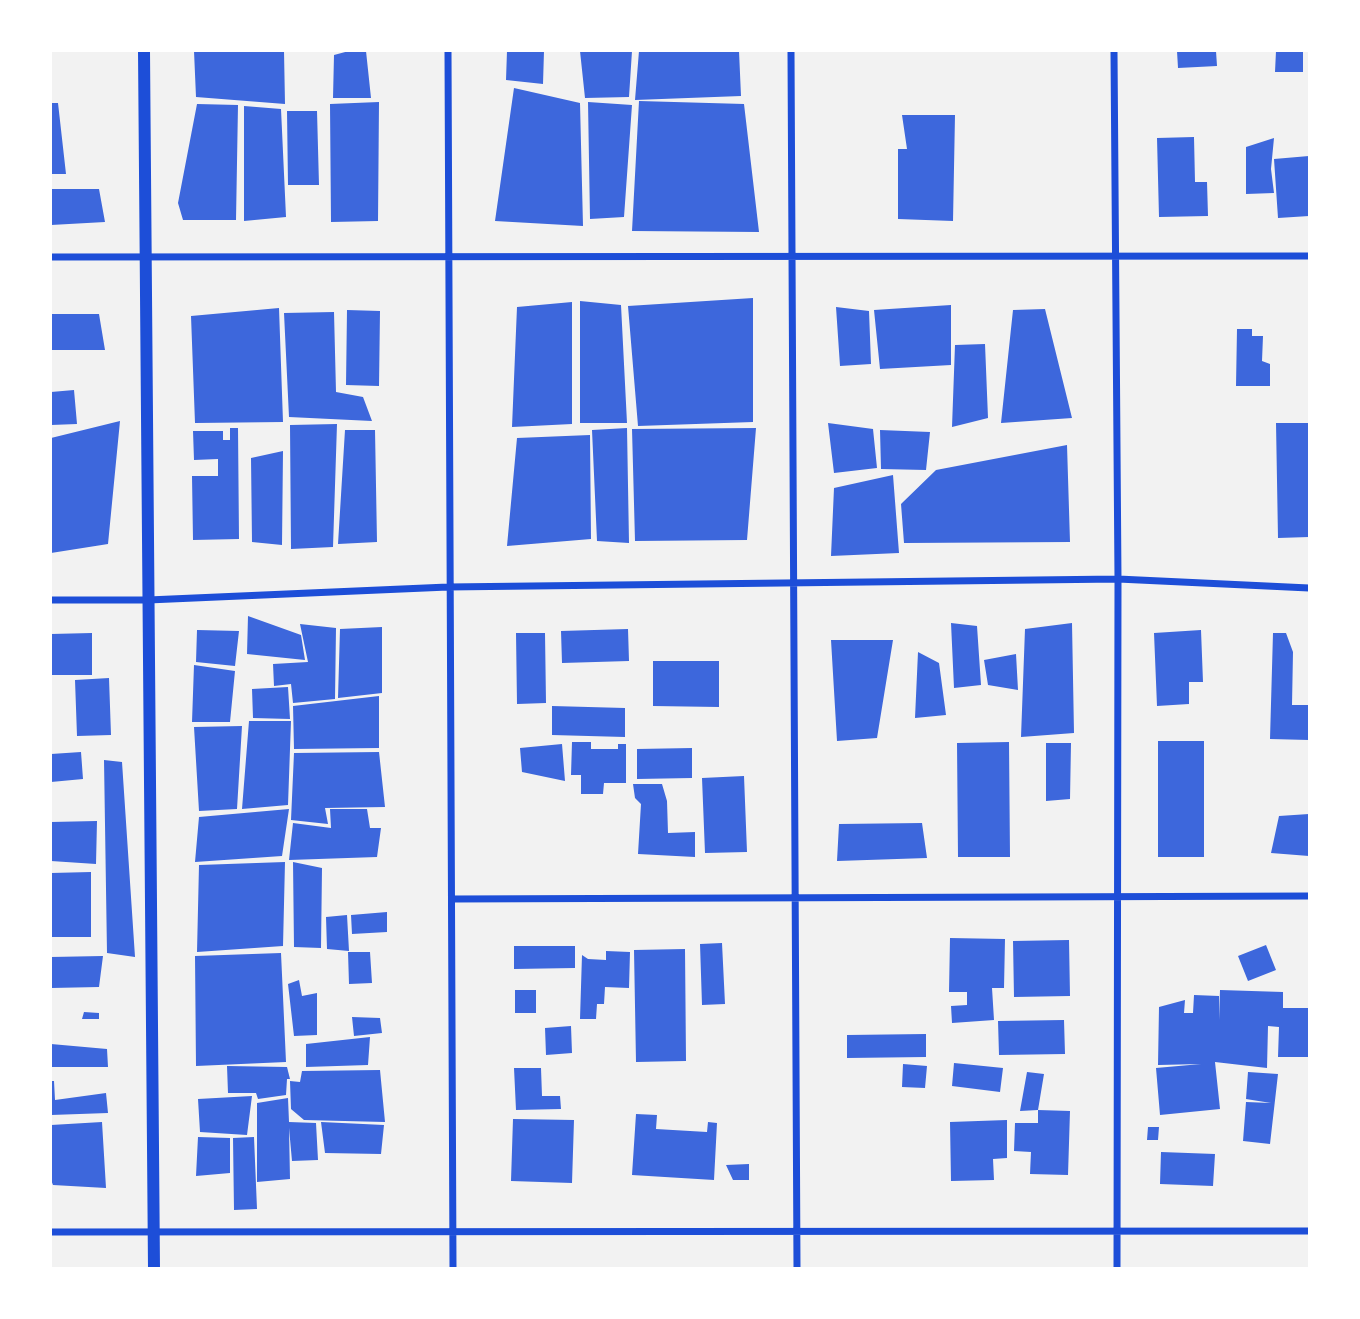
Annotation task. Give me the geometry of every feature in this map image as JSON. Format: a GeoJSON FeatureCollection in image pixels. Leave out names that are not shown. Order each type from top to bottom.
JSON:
{"type":"FeatureCollection","features":[{"type":"Feature","properties":{"kind":"street"},"geometry":{"type":"LineString","coordinates":[[144,51],[154,1268]]}},
{"type":"Feature","properties":{"kind":"street"},"geometry":{"type":"LineString","coordinates":[[448,51],[448,587],[453,1268]]}},
{"type":"Feature","properties":{"kind":"street"},"geometry":{"type":"LineString","coordinates":[[791,51],[797,1268]]}},
{"type":"Feature","properties":{"kind":"street"},"geometry":{"type":"LineString","coordinates":[[1114,51],[1118,579],[1117,1268]]}},
{"type":"Feature","properties":{"kind":"street"},"geometry":{"type":"LineString","coordinates":[[51,257],[1309,257]]}},
{"type":"Feature","properties":{"kind":"street"},"geometry":{"type":"LineString","coordinates":[[51,600],[148,600],[448,587],[1118,579],[1309,588]]}},
{"type":"Feature","properties":{"kind":"street"},"geometry":{"type":"LineString","coordinates":[[452,899],[1309,896]]}},
{"type":"Feature","properties":{"kind":"street"},"geometry":{"type":"LineString","coordinates":[[51,1232],[1309,1231]]}},
{"type":"Feature","properties":{"kind":"building"},"geometry":{"type":"Polygon","coordinates":[[[194,51],[284,51],[285,104],[196,97],[194,51]]]}},
{"type":"Feature","properties":{"kind":"building"},"geometry":{"type":"Polygon","coordinates":[[[349,51],[366,51],[371,98],[333,98],[334,55],[349,51]]]}},
{"type":"Feature","properties":{"kind":"building"},"geometry":{"type":"Polygon","coordinates":[[[507,51],[544,51],[543,84],[506,80],[507,51]]]}},
{"type":"Feature","properties":{"kind":"building"},"geometry":{"type":"Polygon","coordinates":[[[580,51],[632,51],[629,97],[585,98],[580,51]]]}},
{"type":"Feature","properties":{"kind":"building"},"geometry":{"type":"Polygon","coordinates":[[[639,51],[739,51],[741,96],[635,100],[639,51]]]}},
{"type":"Feature","properties":{"kind":"building"},"geometry":{"type":"Polygon","coordinates":[[[1177,51],[1216,51],[1217,66],[1178,68],[1177,51]]]}},
{"type":"Feature","properties":{"kind":"building"},"geometry":{"type":"Polygon","coordinates":[[[1276,51],[1303,51],[1303,72],[1275,72],[1276,51]]]}},
{"type":"Feature","properties":{"kind":"building"},"geometry":{"type":"Polygon","coordinates":[[[514,88],[580,103],[583,226],[495,221],[514,88]]]}},
{"type":"Feature","properties":{"kind":"building"},"geometry":{"type":"Polygon","coordinates":[[[639,101],[744,104],[759,232],[632,231],[639,101]]]}},
{"type":"Feature","properties":{"kind":"building"},"geometry":{"type":"Polygon","coordinates":[[[379,102],[378,221],[331,222],[330,104],[379,102]]]}},
{"type":"Feature","properties":{"kind":"building"},"geometry":{"type":"Polygon","coordinates":[[[588,102],[632,105],[624,217],[590,219],[588,102]]]}},
{"type":"Feature","properties":{"kind":"building"},"geometry":{"type":"Polygon","coordinates":[[[51,103],[58,103],[66,174],[51,174],[51,103]]]}},
{"type":"Feature","properties":{"kind":"building"},"geometry":{"type":"Polygon","coordinates":[[[197,104],[238,105],[236,220],[183,220],[178,203],[197,104]]]}},
{"type":"Feature","properties":{"kind":"building"},"geometry":{"type":"Polygon","coordinates":[[[244,106],[281,109],[286,217],[244,221],[244,106]]]}},
{"type":"Feature","properties":{"kind":"building"},"geometry":{"type":"Polygon","coordinates":[[[287,111],[317,111],[319,185],[288,185],[287,111]]]}},
{"type":"Feature","properties":{"kind":"building"},"geometry":{"type":"Polygon","coordinates":[[[902,115],[955,115],[953,221],[898,219],[898,149],[907,149],[902,115]]]}},
{"type":"Feature","properties":{"kind":"building"},"geometry":{"type":"Polygon","coordinates":[[[1194,137],[1195,182],[1207,182],[1208,216],[1159,217],[1157,138],[1194,137]]]}},
{"type":"Feature","properties":{"kind":"building"},"geometry":{"type":"Polygon","coordinates":[[[1274,138],[1271,169],[1274,193],[1246,194],[1246,147],[1274,138]]]}},
{"type":"Feature","properties":{"kind":"building"},"geometry":{"type":"Polygon","coordinates":[[[1309,156],[1309,216],[1278,218],[1274,159],[1309,156]]]}},
{"type":"Feature","properties":{"kind":"building"},"geometry":{"type":"Polygon","coordinates":[[[51,189],[99,189],[105,222],[51,225],[51,189]]]}},
{"type":"Feature","properties":{"kind":"building"},"geometry":{"type":"Polygon","coordinates":[[[753,298],[753,422],[638,426],[628,306],[753,298]]]}},
{"type":"Feature","properties":{"kind":"building"},"geometry":{"type":"Polygon","coordinates":[[[580,301],[621,305],[627,423],[580,423],[580,301]]]}},
{"type":"Feature","properties":{"kind":"building"},"geometry":{"type":"Polygon","coordinates":[[[572,302],[572,424],[512,427],[517,307],[572,302]]]}},
{"type":"Feature","properties":{"kind":"building"},"geometry":{"type":"Polygon","coordinates":[[[951,305],[951,365],[880,369],[874,310],[951,305]]]}},
{"type":"Feature","properties":{"kind":"building"},"geometry":{"type":"Polygon","coordinates":[[[836,307],[869,311],[871,364],[840,366],[836,307]]]}},
{"type":"Feature","properties":{"kind":"building"},"geometry":{"type":"Polygon","coordinates":[[[279,308],[283,422],[195,423],[191,316],[279,308]]]}},
{"type":"Feature","properties":{"kind":"building"},"geometry":{"type":"Polygon","coordinates":[[[1045,309],[1072,418],[1001,423],[1013,310],[1045,309]]]}},
{"type":"Feature","properties":{"kind":"building"},"geometry":{"type":"Polygon","coordinates":[[[347,310],[380,311],[379,386],[346,385],[347,310]]]}},
{"type":"Feature","properties":{"kind":"building"},"geometry":{"type":"Polygon","coordinates":[[[334,312],[336,392],[363,397],[372,421],[289,417],[284,313],[334,312]]]}},
{"type":"Feature","properties":{"kind":"building"},"geometry":{"type":"Polygon","coordinates":[[[51,314],[99,314],[105,350],[51,350],[51,314]]]}},
{"type":"Feature","properties":{"kind":"building"},"geometry":{"type":"Polygon","coordinates":[[[1237,329],[1252,329],[1252,336],[1263,336],[1262,361],[1270,364],[1270,386],[1236,386],[1237,329]]]}},
{"type":"Feature","properties":{"kind":"building"},"geometry":{"type":"Polygon","coordinates":[[[985,344],[988,418],[952,427],[955,345],[985,344]]]}},
{"type":"Feature","properties":{"kind":"building"},"geometry":{"type":"Polygon","coordinates":[[[74,390],[77,424],[51,425],[51,392],[74,390]]]}},
{"type":"Feature","properties":{"kind":"building"},"geometry":{"type":"Polygon","coordinates":[[[120,421],[108,544],[51,553],[51,438],[120,421]]]}},
{"type":"Feature","properties":{"kind":"building"},"geometry":{"type":"Polygon","coordinates":[[[828,423],[873,429],[877,468],[834,473],[828,423]]]}},
{"type":"Feature","properties":{"kind":"building"},"geometry":{"type":"Polygon","coordinates":[[[1276,423],[1309,423],[1309,537],[1278,538],[1276,423]]]}},
{"type":"Feature","properties":{"kind":"building"},"geometry":{"type":"Polygon","coordinates":[[[337,424],[333,547],[291,549],[290,425],[337,424]]]}},
{"type":"Feature","properties":{"kind":"building"},"geometry":{"type":"Polygon","coordinates":[[[230,428],[238,428],[239,539],[193,540],[192,476],[218,476],[218,459],[194,460],[193,431],[223,431],[223,440],[230,440],[230,428]]]}},
{"type":"Feature","properties":{"kind":"building"},"geometry":{"type":"Polygon","coordinates":[[[627,428],[629,543],[597,541],[592,430],[627,428]]]}},
{"type":"Feature","properties":{"kind":"building"},"geometry":{"type":"Polygon","coordinates":[[[756,428],[747,540],[635,541],[632,429],[756,428]]]}},
{"type":"Feature","properties":{"kind":"building"},"geometry":{"type":"Polygon","coordinates":[[[345,430],[375,430],[377,542],[338,544],[345,430]]]}},
{"type":"Feature","properties":{"kind":"building"},"geometry":{"type":"Polygon","coordinates":[[[880,430],[930,432],[926,470],[881,469],[880,430]]]}},
{"type":"Feature","properties":{"kind":"building"},"geometry":{"type":"Polygon","coordinates":[[[590,435],[591,539],[507,546],[517,438],[590,435]]]}},
{"type":"Feature","properties":{"kind":"building"},"geometry":{"type":"Polygon","coordinates":[[[1067,445],[1070,542],[904,543],[901,504],[936,470],[1067,445]]]}},
{"type":"Feature","properties":{"kind":"building"},"geometry":{"type":"Polygon","coordinates":[[[283,451],[282,545],[252,542],[251,458],[283,451]]]}},
{"type":"Feature","properties":{"kind":"building"},"geometry":{"type":"Polygon","coordinates":[[[893,475],[899,553],[831,556],[834,488],[893,475]]]}},
{"type":"Feature","properties":{"kind":"building"},"geometry":{"type":"Polygon","coordinates":[[[248,616],[301,635],[305,660],[247,654],[248,616]]]}},
{"type":"Feature","properties":{"kind":"building"},"geometry":{"type":"Polygon","coordinates":[[[951,623],[977,626],[981,685],[954,688],[951,623]]]}},
{"type":"Feature","properties":{"kind":"building"},"geometry":{"type":"Polygon","coordinates":[[[1072,623],[1074,733],[1021,737],[1025,629],[1072,623]]]}},
{"type":"Feature","properties":{"kind":"building"},"geometry":{"type":"Polygon","coordinates":[[[300,624],[336,628],[335,699],[293,703],[291,684],[274,686],[273,664],[308,662],[300,624]]]}},
{"type":"Feature","properties":{"kind":"building"},"geometry":{"type":"Polygon","coordinates":[[[382,627],[382,693],[338,698],[340,629],[382,627]]]}},
{"type":"Feature","properties":{"kind":"building"},"geometry":{"type":"Polygon","coordinates":[[[628,629],[629,661],[562,663],[561,631],[628,629]]]}},
{"type":"Feature","properties":{"kind":"building"},"geometry":{"type":"Polygon","coordinates":[[[197,630],[239,631],[235,666],[196,662],[197,630]]]}},
{"type":"Feature","properties":{"kind":"building"},"geometry":{"type":"Polygon","coordinates":[[[1201,630],[1203,682],[1189,682],[1189,704],[1157,706],[1154,633],[1201,630]]]}},
{"type":"Feature","properties":{"kind":"building"},"geometry":{"type":"Polygon","coordinates":[[[92,633],[92,675],[51,675],[51,634],[92,633]]]}},
{"type":"Feature","properties":{"kind":"building"},"geometry":{"type":"Polygon","coordinates":[[[516,633],[545,633],[546,703],[517,704],[516,633]]]}},
{"type":"Feature","properties":{"kind":"building"},"geometry":{"type":"Polygon","coordinates":[[[1273,633],[1286,633],[1293,652],[1292,705],[1309,705],[1309,740],[1270,739],[1273,633]]]}},
{"type":"Feature","properties":{"kind":"building"},"geometry":{"type":"Polygon","coordinates":[[[831,640],[893,640],[877,738],[837,741],[831,640]]]}},
{"type":"Feature","properties":{"kind":"building"},"geometry":{"type":"Polygon","coordinates":[[[918,652],[939,663],[946,715],[915,718],[918,652]]]}},
{"type":"Feature","properties":{"kind":"building"},"geometry":{"type":"Polygon","coordinates":[[[1016,654],[1018,690],[988,685],[984,660],[1016,654]]]}},
{"type":"Feature","properties":{"kind":"building"},"geometry":{"type":"Polygon","coordinates":[[[653,661],[719,661],[719,707],[653,706],[653,661]]]}},
{"type":"Feature","properties":{"kind":"building"},"geometry":{"type":"Polygon","coordinates":[[[194,665],[235,671],[230,722],[192,722],[194,665]]]}},
{"type":"Feature","properties":{"kind":"building"},"geometry":{"type":"Polygon","coordinates":[[[109,678],[111,735],[77,736],[75,680],[109,678]]]}},
{"type":"Feature","properties":{"kind":"building"},"geometry":{"type":"Polygon","coordinates":[[[288,687],[290,719],[253,718],[252,689],[288,687]]]}},
{"type":"Feature","properties":{"kind":"building"},"geometry":{"type":"Polygon","coordinates":[[[379,696],[379,748],[294,749],[293,706],[379,696]]]}},
{"type":"Feature","properties":{"kind":"building"},"geometry":{"type":"Polygon","coordinates":[[[552,706],[625,708],[625,737],[552,735],[552,706]]]}},
{"type":"Feature","properties":{"kind":"building"},"geometry":{"type":"Polygon","coordinates":[[[249,721],[291,721],[288,805],[242,809],[249,721]]]}},
{"type":"Feature","properties":{"kind":"building"},"geometry":{"type":"Polygon","coordinates":[[[242,726],[237,809],[199,811],[194,727],[242,726]]]}},
{"type":"Feature","properties":{"kind":"building"},"geometry":{"type":"Polygon","coordinates":[[[1158,741],[1204,741],[1204,857],[1158,857],[1158,741]]]}},
{"type":"Feature","properties":{"kind":"building"},"geometry":{"type":"Polygon","coordinates":[[[572,742],[591,742],[591,749],[618,749],[618,744],[626,744],[626,783],[604,783],[603,794],[581,794],[581,775],[571,775],[572,742]]]}},
{"type":"Feature","properties":{"kind":"building"},"geometry":{"type":"Polygon","coordinates":[[[1009,742],[1010,857],[958,857],[957,743],[1009,742]]]}},
{"type":"Feature","properties":{"kind":"building"},"geometry":{"type":"Polygon","coordinates":[[[1046,743],[1071,743],[1070,799],[1046,801],[1046,743]]]}},
{"type":"Feature","properties":{"kind":"building"},"geometry":{"type":"Polygon","coordinates":[[[562,744],[565,781],[522,772],[520,748],[562,744]]]}},
{"type":"Feature","properties":{"kind":"building"},"geometry":{"type":"Polygon","coordinates":[[[692,748],[692,778],[637,779],[637,749],[692,748]]]}},
{"type":"Feature","properties":{"kind":"building"},"geometry":{"type":"Polygon","coordinates":[[[81,752],[83,779],[51,782],[51,754],[81,752]]]}},
{"type":"Feature","properties":{"kind":"building"},"geometry":{"type":"Polygon","coordinates":[[[379,752],[385,807],[325,808],[328,824],[291,820],[294,753],[379,752]]]}},
{"type":"Feature","properties":{"kind":"building"},"geometry":{"type":"Polygon","coordinates":[[[104,760],[122,762],[135,957],[107,953],[104,760]]]}},
{"type":"Feature","properties":{"kind":"building"},"geometry":{"type":"Polygon","coordinates":[[[744,776],[747,852],[705,853],[702,778],[744,776]]]}},
{"type":"Feature","properties":{"kind":"building"},"geometry":{"type":"Polygon","coordinates":[[[633,784],[662,784],[667,801],[668,833],[695,832],[695,857],[638,854],[641,804],[635,798],[633,784]]]}},
{"type":"Feature","properties":{"kind":"building"},"geometry":{"type":"Polygon","coordinates":[[[289,809],[282,856],[195,862],[199,817],[289,809]]]}},
{"type":"Feature","properties":{"kind":"building"},"geometry":{"type":"Polygon","coordinates":[[[330,809],[367,809],[370,828],[381,828],[377,857],[289,860],[293,823],[331,828],[330,809]]]}},
{"type":"Feature","properties":{"kind":"building"},"geometry":{"type":"Polygon","coordinates":[[[1309,814],[1309,856],[1271,853],[1279,816],[1309,814]]]}},
{"type":"Feature","properties":{"kind":"building"},"geometry":{"type":"Polygon","coordinates":[[[97,821],[96,864],[51,861],[51,822],[97,821]]]}},
{"type":"Feature","properties":{"kind":"building"},"geometry":{"type":"Polygon","coordinates":[[[922,823],[927,858],[837,861],[839,824],[922,823]]]}},
{"type":"Feature","properties":{"kind":"building"},"geometry":{"type":"Polygon","coordinates":[[[285,862],[283,946],[197,952],[199,865],[285,862]]]}},
{"type":"Feature","properties":{"kind":"building"},"geometry":{"type":"Polygon","coordinates":[[[293,862],[322,868],[321,948],[294,947],[293,862]]]}},
{"type":"Feature","properties":{"kind":"building"},"geometry":{"type":"Polygon","coordinates":[[[91,872],[91,937],[51,937],[51,873],[91,872]]]}},
{"type":"Feature","properties":{"kind":"building"},"geometry":{"type":"Polygon","coordinates":[[[387,912],[387,932],[352,934],[351,915],[387,912]]]}},
{"type":"Feature","properties":{"kind":"building"},"geometry":{"type":"Polygon","coordinates":[[[347,915],[349,951],[327,949],[326,917],[347,915]]]}},
{"type":"Feature","properties":{"kind":"building"},"geometry":{"type":"Polygon","coordinates":[[[950,938],[1005,939],[1004,988],[992,988],[994,1020],[952,1023],[951,1006],[967,1005],[967,992],[949,992],[950,938]]]}},
{"type":"Feature","properties":{"kind":"building"},"geometry":{"type":"Polygon","coordinates":[[[1069,940],[1070,996],[1014,997],[1013,941],[1069,940]]]}},
{"type":"Feature","properties":{"kind":"building"},"geometry":{"type":"Polygon","coordinates":[[[722,943],[725,1004],[702,1005],[700,944],[722,943]]]}},
{"type":"Feature","properties":{"kind":"building"},"geometry":{"type":"Polygon","coordinates":[[[1266,945],[1276,970],[1248,981],[1238,956],[1266,945]]]}},
{"type":"Feature","properties":{"kind":"building"},"geometry":{"type":"Polygon","coordinates":[[[514,946],[575,946],[575,968],[514,969],[514,946]]]}},
{"type":"Feature","properties":{"kind":"building"},"geometry":{"type":"Polygon","coordinates":[[[685,949],[686,1061],[636,1062],[634,950],[685,949]]]}},
{"type":"Feature","properties":{"kind":"building"},"geometry":{"type":"Polygon","coordinates":[[[606,951],[630,952],[629,988],[605,987],[604,1004],[597,1004],[596,1019],[580,1019],[582,955],[588,959],[606,960],[606,951]]]}},
{"type":"Feature","properties":{"kind":"building"},"geometry":{"type":"Polygon","coordinates":[[[348,952],[370,952],[372,983],[349,984],[348,952]]]}},
{"type":"Feature","properties":{"kind":"building"},"geometry":{"type":"Polygon","coordinates":[[[281,953],[286,1062],[196,1066],[195,956],[281,953]]]}},
{"type":"Feature","properties":{"kind":"building"},"geometry":{"type":"Polygon","coordinates":[[[103,956],[99,987],[51,988],[51,957],[103,956]]]}},
{"type":"Feature","properties":{"kind":"building"},"geometry":{"type":"Polygon","coordinates":[[[299,980],[302,996],[317,993],[317,1035],[294,1036],[288,984],[299,980]]]}},
{"type":"Feature","properties":{"kind":"building"},"geometry":{"type":"Polygon","coordinates":[[[515,990],[536,990],[536,1013],[515,1013],[515,990]]]}},
{"type":"Feature","properties":{"kind":"building"},"geometry":{"type":"Polygon","coordinates":[[[1220,990],[1283,992],[1283,1008],[1309,1008],[1309,1057],[1278,1057],[1279,1027],[1268,1026],[1267,1068],[1215,1062],[1220,1109],[1160,1115],[1156,1068],[1201,1064],[1158,1065],[1159,1007],[1185,1000],[1184,1013],[1193,1013],[1194,995],[1219,996],[1219,1020],[1220,990]]]}},
{"type":"Feature","properties":{"kind":"building"},"geometry":{"type":"Polygon","coordinates":[[[84,1012],[99,1013],[99,1019],[82,1019],[84,1012]]]}},
{"type":"Feature","properties":{"kind":"building"},"geometry":{"type":"Polygon","coordinates":[[[352,1017],[380,1018],[382,1033],[354,1036],[352,1017]]]}},
{"type":"Feature","properties":{"kind":"building"},"geometry":{"type":"Polygon","coordinates":[[[1064,1020],[1065,1054],[999,1055],[998,1021],[1064,1020]]]}},
{"type":"Feature","properties":{"kind":"building"},"geometry":{"type":"Polygon","coordinates":[[[571,1026],[572,1053],[546,1055],[545,1028],[571,1026]]]}},
{"type":"Feature","properties":{"kind":"building"},"geometry":{"type":"Polygon","coordinates":[[[926,1034],[926,1057],[847,1058],[847,1035],[926,1034]]]}},
{"type":"Feature","properties":{"kind":"building"},"geometry":{"type":"Polygon","coordinates":[[[370,1037],[368,1065],[306,1067],[306,1044],[370,1037]]]}},
{"type":"Feature","properties":{"kind":"building"},"geometry":{"type":"Polygon","coordinates":[[[51,1044],[107,1049],[108,1067],[51,1067],[51,1044]]]}},
{"type":"Feature","properties":{"kind":"building"},"geometry":{"type":"Polygon","coordinates":[[[954,1063],[1003,1068],[1000,1092],[952,1086],[954,1063]]]}},
{"type":"Feature","properties":{"kind":"building"},"geometry":{"type":"Polygon","coordinates":[[[903,1064],[927,1066],[925,1088],[902,1087],[903,1064]]]}},
{"type":"Feature","properties":{"kind":"building"},"geometry":{"type":"Polygon","coordinates":[[[227,1066],[287,1067],[290,1079],[287,1079],[286,1095],[258,1099],[256,1093],[228,1093],[227,1066]]]}},
{"type":"Feature","properties":{"kind":"building"},"geometry":{"type":"Polygon","coordinates":[[[514,1068],[541,1068],[542,1096],[560,1096],[561,1109],[516,1110],[514,1068]]]}},
{"type":"Feature","properties":{"kind":"building"},"geometry":{"type":"Polygon","coordinates":[[[380,1070],[385,1122],[304,1120],[291,1109],[290,1081],[300,1082],[302,1071],[380,1070]]]}},
{"type":"Feature","properties":{"kind":"building"},"geometry":{"type":"Polygon","coordinates":[[[1027,1072],[1044,1074],[1038,1110],[1020,1111],[1027,1072]]]}},
{"type":"Feature","properties":{"kind":"building"},"geometry":{"type":"Polygon","coordinates":[[[1248,1072],[1278,1074],[1270,1144],[1243,1141],[1246,1102],[1271,1103],[1246,1099],[1248,1072]]]}},
{"type":"Feature","properties":{"kind":"building"},"geometry":{"type":"Polygon","coordinates":[[[51,1081],[54,1081],[55,1100],[106,1093],[108,1113],[51,1115],[51,1081]]]}},
{"type":"Feature","properties":{"kind":"building"},"geometry":{"type":"Polygon","coordinates":[[[252,1096],[247,1135],[200,1132],[198,1099],[252,1096]]]}},
{"type":"Feature","properties":{"kind":"building"},"geometry":{"type":"Polygon","coordinates":[[[288,1098],[289,1122],[316,1123],[318,1160],[292,1161],[289,1128],[290,1179],[257,1182],[257,1103],[288,1098]]]}},
{"type":"Feature","properties":{"kind":"building"},"geometry":{"type":"Polygon","coordinates":[[[1038,1110],[1070,1111],[1068,1175],[1030,1174],[1031,1152],[1014,1151],[1015,1123],[1038,1123],[1038,1110]]]}},
{"type":"Feature","properties":{"kind":"building"},"geometry":{"type":"Polygon","coordinates":[[[636,1114],[657,1115],[656,1129],[707,1132],[708,1122],[717,1123],[714,1180],[632,1175],[636,1114]]]}},
{"type":"Feature","properties":{"kind":"building"},"geometry":{"type":"Polygon","coordinates":[[[513,1119],[574,1120],[572,1183],[511,1181],[513,1119]]]}},
{"type":"Feature","properties":{"kind":"building"},"geometry":{"type":"Polygon","coordinates":[[[1007,1120],[1007,1158],[993,1159],[994,1180],[951,1181],[950,1122],[1007,1120]]]}},
{"type":"Feature","properties":{"kind":"building"},"geometry":{"type":"Polygon","coordinates":[[[102,1122],[106,1188],[53,1185],[51,1125],[102,1122]]]}},
{"type":"Feature","properties":{"kind":"building"},"geometry":{"type":"Polygon","coordinates":[[[321,1122],[384,1125],[381,1154],[325,1153],[321,1122]]]}},
{"type":"Feature","properties":{"kind":"building"},"geometry":{"type":"Polygon","coordinates":[[[1148,1127],[1159,1127],[1158,1140],[1147,1140],[1148,1127]]]}},
{"type":"Feature","properties":{"kind":"building"},"geometry":{"type":"Polygon","coordinates":[[[198,1137],[230,1138],[230,1173],[196,1176],[198,1137]]]}},
{"type":"Feature","properties":{"kind":"building"},"geometry":{"type":"Polygon","coordinates":[[[254,1137],[257,1209],[234,1210],[233,1138],[254,1137]]]}},
{"type":"Feature","properties":{"kind":"building"},"geometry":{"type":"Polygon","coordinates":[[[1161,1152],[1215,1154],[1213,1186],[1160,1184],[1161,1152]]]}},
{"type":"Feature","properties":{"kind":"building"},"geometry":{"type":"Polygon","coordinates":[[[749,1164],[749,1180],[733,1180],[726,1165],[749,1164]]]}}]}
